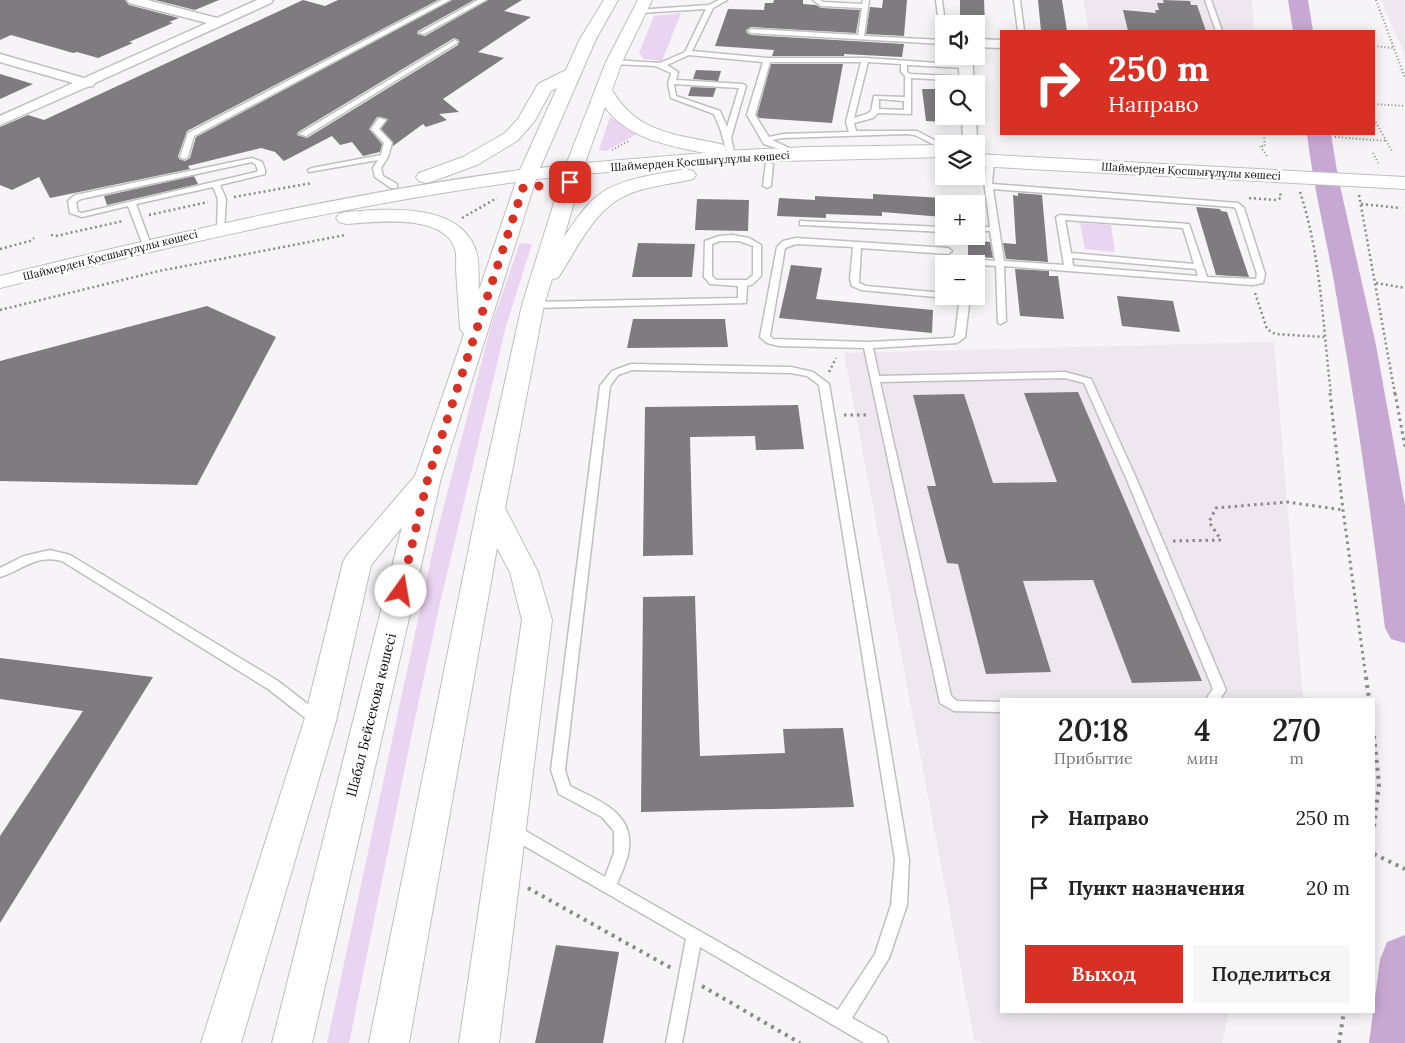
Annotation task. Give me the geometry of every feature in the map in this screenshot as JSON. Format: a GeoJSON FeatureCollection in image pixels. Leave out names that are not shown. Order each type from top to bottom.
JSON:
{"type":"FeatureCollection","features":[{"type":"Feature","properties":{"kind":"main road","name":"Шабал Бейсекова көшесі"},"geometry":{"type":"LineString","coordinates":[[292,1043],[428,478],[525,182],[588,39],[611,0]]}},
{"type":"Feature","properties":{"kind":"main road"},"geometry":{"type":"LineString","coordinates":[[389,1043],[491,508],[535,297],[572,176],[603,89],[614,62],[642,6]]}},
{"type":"Feature","properties":{"kind":"main road"},"geometry":{"type":"LineString","coordinates":[[302,217],[441,172],[490,151],[511,137],[525,122],[544,88],[573,73]]}},
{"type":"Feature","properties":{"kind":"main road"},"geometry":{"type":"LineString","coordinates":[[603,89],[620,116],[644,131],[700,147],[728,144],[795,155]]}},
{"type":"Feature","properties":{"kind":"main road","name":"Шаймерден Қосшығұлұлы көшесі"},"geometry":{"type":"LineString","coordinates":[[0,282],[220,228],[402,204],[525,182],[681,161],[935,149]]}},
{"type":"Feature","properties":{"kind":"main road","name":"Шаймерден Қосшығұлұлы көшесі"},"geometry":{"type":"LineString","coordinates":[[985,157],[1405,184]]}},
{"type":"Feature","properties":{"kind":"main road","name":"Шаймерден Қосшығұлұлы көшесі"},"geometry":{"type":"LineString","coordinates":[[572,176],[709,170],[769,164],[935,160]]}},
{"type":"Feature","properties":{"kind":"main road"},"geometry":{"type":"LineString","coordinates":[[535,297],[596,208],[611,196],[633,186],[709,170]]}},
{"type":"Feature","properties":{"kind":"main road","name":"Шаймерден Қосшығұлұлы көшесі"},"geometry":{"type":"LineString","coordinates":[[1359,181],[1405,174]]}},
{"type":"Feature","properties":{"kind":"main road"},"geometry":{"type":"LineString","coordinates":[[302,217],[416,217],[447,226],[457,234],[465,247],[472,343]]}},
{"type":"Feature","properties":{"kind":"main road"},"geometry":{"type":"LineString","coordinates":[[220,1043],[320,721],[357,562],[428,478]]}},
{"type":"Feature","properties":{"kind":"main road"},"geometry":{"type":"LineString","coordinates":[[479,1043],[537,620],[524,572],[491,508]]}},
{"type":"Feature","properties":{"kind":"street"},"geometry":{"type":"LineString","coordinates":[[133,0],[219,22]]}},
{"type":"Feature","properties":{"kind":"street"},"geometry":{"type":"LineString","coordinates":[[0,121],[88,83],[267,0]]}},
{"type":"Feature","properties":{"kind":"street"},"geometry":{"type":"LineString","coordinates":[[985,43],[1000,44]]}},
{"type":"Feature","properties":{"kind":"street"},"geometry":{"type":"LineString","coordinates":[[0,58],[88,83]]}},
{"type":"Feature","properties":{"kind":"lane"},"geometry":{"type":"LineString","coordinates":[[184,157],[191,135],[447,0]]}},
{"type":"Feature","properties":{"kind":"lane"},"geometry":{"type":"LineString","coordinates":[[422,33],[483,0]]}},
{"type":"Feature","properties":{"kind":"lane"},"geometry":{"type":"LineString","coordinates":[[642,6],[710,7],[724,0]]}},
{"type":"Feature","properties":{"kind":"lane"},"geometry":{"type":"LineString","coordinates":[[816,0],[821,4],[866,3],[861,37]]}},
{"type":"Feature","properties":{"kind":"lane"},"geometry":{"type":"LineString","coordinates":[[939,0],[941,15]]}},
{"type":"Feature","properties":{"kind":"lane"},"geometry":{"type":"LineString","coordinates":[[1017,0],[1021,30]]}},
{"type":"Feature","properties":{"kind":"lane"},"geometry":{"type":"LineString","coordinates":[[1208,0],[1219,30]]}},
{"type":"Feature","properties":{"kind":"lane"},"geometry":{"type":"LineString","coordinates":[[688,53],[710,7]]}},
{"type":"Feature","properties":{"kind":"lane"},"geometry":{"type":"LineString","coordinates":[[750,31],[935,41]]}},
{"type":"Feature","properties":{"kind":"lane"},"geometry":{"type":"LineString","coordinates":[[304,134],[455,42]]}},
{"type":"Feature","properties":{"kind":"lane"},"geometry":{"type":"LineString","coordinates":[[662,65],[688,53],[767,60],[904,64],[966,71]]}},
{"type":"Feature","properties":{"kind":"lane"},"geometry":{"type":"LineString","coordinates":[[767,60],[750,115],[767,142],[795,155]]}},
{"type":"Feature","properties":{"kind":"lane"},"geometry":{"type":"LineString","coordinates":[[614,62],[662,65],[672,68],[674,72],[672,97],[717,114],[728,144]]}},
{"type":"Feature","properties":{"kind":"lane"},"geometry":{"type":"LineString","coordinates":[[853,134],[850,122],[865,62]]}},
{"type":"Feature","properties":{"kind":"lane"},"geometry":{"type":"LineString","coordinates":[[875,110],[908,112],[908,76],[904,72],[904,64]]}},
{"type":"Feature","properties":{"kind":"lane"},"geometry":{"type":"LineString","coordinates":[[908,76],[966,71]]}},
{"type":"Feature","properties":{"kind":"lane"},"geometry":{"type":"LineString","coordinates":[[672,82],[743,86],[728,144]]}},
{"type":"Feature","properties":{"kind":"lane"},"geometry":{"type":"LineString","coordinates":[[850,122],[870,116],[875,110],[876,97],[908,99]]}},
{"type":"Feature","properties":{"kind":"lane"},"geometry":{"type":"LineString","coordinates":[[382,120],[375,129],[388,143],[384,157],[377,168],[379,177],[394,186]]}},
{"type":"Feature","properties":{"kind":"lane"},"geometry":{"type":"LineString","coordinates":[[767,142],[769,139],[783,136],[917,132],[935,143]]}},
{"type":"Feature","properties":{"kind":"lane"},"geometry":{"type":"LineString","coordinates":[[312,170],[384,157]]}},
{"type":"Feature","properties":{"kind":"lane"},"geometry":{"type":"LineString","coordinates":[[252,160],[261,165],[262,172],[259,174],[216,184],[82,215],[74,213],[72,201],[78,197],[252,160]]}},
{"type":"Feature","properties":{"kind":"lane"},"geometry":{"type":"LineString","coordinates":[[767,186],[769,164]]}},
{"type":"Feature","properties":{"kind":"lane"},"geometry":{"type":"LineString","coordinates":[[985,172],[989,186],[1000,263],[1001,321]]}},
{"type":"Feature","properties":{"kind":"lane"},"geometry":{"type":"LineString","coordinates":[[216,184],[222,199],[220,228]]}},
{"type":"Feature","properties":{"kind":"lane"},"geometry":{"type":"LineString","coordinates":[[985,261],[1252,282],[1260,281],[1261,274],[1240,208],[1235,205],[989,186]]}},
{"type":"Feature","properties":{"kind":"lane"},"geometry":{"type":"LineString","coordinates":[[131,203],[146,246]]}},
{"type":"Feature","properties":{"kind":"lane"},"geometry":{"type":"LineString","coordinates":[[1069,268],[1060,217],[1186,226],[1203,279]]}},
{"type":"Feature","properties":{"kind":"lane"},"geometry":{"type":"LineString","coordinates":[[803,223],[935,230]]}},
{"type":"Feature","properties":{"kind":"lane"},"geometry":{"type":"LineString","coordinates":[[985,229],[994,229]]}},
{"type":"Feature","properties":{"kind":"lane"},"geometry":{"type":"LineString","coordinates":[[720,239],[743,239],[757,245],[757,276],[750,282],[742,284],[713,282],[708,277],[708,243],[720,239]]}},
{"type":"Feature","properties":{"kind":"lane"},"geometry":{"type":"LineString","coordinates":[[948,255],[796,240],[786,243],[781,247],[765,336],[770,341],[779,343],[868,345],[945,343],[954,341],[960,336],[964,305]]}},
{"type":"Feature","properties":{"kind":"lane"},"geometry":{"type":"LineString","coordinates":[[857,245],[854,279],[856,284],[864,288],[935,295]]}},
{"type":"Feature","properties":{"kind":"lane"},"geometry":{"type":"LineString","coordinates":[[1067,255],[1199,267]]}},
{"type":"Feature","properties":{"kind":"lane"},"geometry":{"type":"LineString","coordinates":[[535,297],[743,301],[742,284]]}},
{"type":"Feature","properties":{"kind":"lane"},"geometry":{"type":"LineString","coordinates":[[868,345],[945,699],[954,706],[1000,707]]}},
{"type":"Feature","properties":{"kind":"lane"},"geometry":{"type":"LineString","coordinates":[[608,886],[621,853],[621,829],[607,814],[564,790],[558,770],[605,386],[615,373],[631,367],[791,370],[810,374],[824,384],[902,860],[900,905],[882,958],[841,1020]]}},
{"type":"Feature","properties":{"kind":"lane"},"geometry":{"type":"LineString","coordinates":[[875,379],[1065,375],[1088,381],[1132,480],[1220,690],[1213,698]]}},
{"type":"Feature","properties":{"kind":"lane"},"geometry":{"type":"LineString","coordinates":[[0,573],[28,559],[50,554],[66,558],[272,685],[320,721]]}},
{"type":"Feature","properties":{"kind":"lane"},"geometry":{"type":"LineString","coordinates":[[508,828],[880,1043]]}},
{"type":"Feature","properties":{"kind":"lane"},"geometry":{"type":"LineString","coordinates":[[674,1043],[694,936]]}},
{"type":"Feature","properties":{"kind":"path"},"geometry":{"type":"LineString","coordinates":[[1376,0],[1405,78]]}},
{"type":"Feature","properties":{"kind":"path"},"geometry":{"type":"LineString","coordinates":[[1375,46],[1393,48]]}},
{"type":"Feature","properties":{"kind":"path"},"geometry":{"type":"LineString","coordinates":[[1375,104],[1405,106]]}},
{"type":"Feature","properties":{"kind":"path"},"geometry":{"type":"LineString","coordinates":[[1375,120],[1392,151]]}},
{"type":"Feature","properties":{"kind":"path"},"geometry":{"type":"LineString","coordinates":[[1264,135],[1265,146],[1260,146],[1267,156]]}},
{"type":"Feature","properties":{"kind":"path"},"geometry":{"type":"LineString","coordinates":[[1335,137],[1387,141]]}},
{"type":"Feature","properties":{"kind":"path"},"geometry":{"type":"LineString","coordinates":[[1373,153],[1378,162]]}},
{"type":"Feature","properties":{"kind":"path"},"geometry":{"type":"LineString","coordinates":[[1299,177],[1308,213],[1343,510],[1369,698]]}},
{"type":"Feature","properties":{"kind":"path"},"geometry":{"type":"LineString","coordinates":[[1359,181],[1364,230],[1376,283],[1380,315],[1405,447]]}},
{"type":"Feature","properties":{"kind":"path"},"geometry":{"type":"LineString","coordinates":[[1361,204],[1401,208]]}},
{"type":"Feature","properties":{"kind":"path"},"geometry":{"type":"LineString","coordinates":[[0,310],[159,271],[347,234]]}},
{"type":"Feature","properties":{"kind":"path"},"geometry":{"type":"LineString","coordinates":[[0,249],[30,242],[34,238]]}},
{"type":"Feature","properties":{"kind":"path"},"geometry":{"type":"LineString","coordinates":[[1376,283],[1405,288]]}},
{"type":"Feature","properties":{"kind":"path"},"geometry":{"type":"LineString","coordinates":[[1248,291],[1255,293],[1266,329],[1275,334],[1324,337]]}},
{"type":"Feature","properties":{"kind":"path"},"geometry":{"type":"LineString","coordinates":[[824,384],[842,344]]}},
{"type":"Feature","properties":{"kind":"path"},"geometry":{"type":"LineString","coordinates":[[829,415],[882,414]]}},
{"type":"Feature","properties":{"kind":"path"},"geometry":{"type":"LineString","coordinates":[[1164,541],[1221,540],[1209,522],[1216,508],[1287,502],[1343,510]]}},
{"type":"Feature","properties":{"kind":"path"},"geometry":{"type":"LineString","coordinates":[[1375,746],[1379,784],[1375,818]]}},
{"type":"Feature","properties":{"kind":"path"},"geometry":{"type":"LineString","coordinates":[[1375,855],[1405,869]]}},
{"type":"Feature","properties":{"kind":"path"},"geometry":{"type":"LineString","coordinates":[[528,887],[800,1043]]}},
{"type":"Feature","properties":{"kind":"path"},"geometry":{"type":"LineString","coordinates":[[1339,1043],[1344,1013]]}},
{"type":"Feature","properties":{"kind":"shaded area"},"geometry":{"type":"Polygon","coordinates":[[[1083,0],[1252,0],[1254,30],[1089,30],[1083,0]]]}},
{"type":"Feature","properties":{"kind":"shaded area"},"geometry":{"type":"Polygon","coordinates":[[[1381,0],[1405,0],[1405,55],[1381,0]]]}},
{"type":"Feature","properties":{"kind":"shaded area"},"geometry":{"type":"Polygon","coordinates":[[[681,13],[662,61],[644,59],[639,53],[654,16],[681,13]]]}},
{"type":"Feature","properties":{"kind":"shaded area"},"geometry":{"type":"Polygon","coordinates":[[[610,117],[637,134],[606,151],[599,150],[610,117]]]}},
{"type":"Feature","properties":{"kind":"shaded area"},"geometry":{"type":"Polygon","coordinates":[[[1080,223],[1111,225],[1115,252],[1085,249],[1080,223]]]}},
{"type":"Feature","properties":{"kind":"shaded area"},"geometry":{"type":"Polygon","coordinates":[[[520,243],[532,244],[506,326],[440,603],[349,1043],[327,1043],[436,536],[491,326],[520,243]]]}},
{"type":"Feature","properties":{"kind":"shaded area"},"geometry":{"type":"Polygon","coordinates":[[[1274,342],[1303,698],[1000,698],[1000,1013],[1229,1013],[1222,1043],[983,1043],[974,1039],[844,353],[1274,342]]]}},
{"type":"Feature","properties":{"kind":"building"},"geometry":{"type":"Polygon","coordinates":[[[0,0],[125,0],[129,5],[179,18],[169,22],[173,23],[129,42],[133,43],[98,58],[77,52],[73,53],[11,35],[0,40],[0,0]]]}},
{"type":"Feature","properties":{"kind":"building"},"geometry":{"type":"Polygon","coordinates":[[[155,0],[219,0],[195,10],[155,0]]]}},
{"type":"Feature","properties":{"kind":"building"},"geometry":{"type":"Polygon","coordinates":[[[303,0],[325,6],[338,0],[438,0],[187,131],[178,156],[179,159],[185,161],[190,158],[196,137],[452,0],[474,0],[418,31],[417,34],[425,36],[488,0],[522,0],[504,11],[531,17],[478,52],[504,58],[443,99],[459,112],[439,114],[447,120],[426,127],[423,124],[393,146],[393,142],[381,129],[388,119],[377,117],[369,129],[382,144],[380,152],[363,156],[352,142],[340,145],[332,136],[284,161],[275,152],[261,148],[188,166],[190,169],[50,198],[39,177],[12,190],[0,185],[0,127],[28,115],[44,120],[303,0]],[[454,38],[298,132],[297,135],[307,138],[458,45],[459,40],[454,38]]]}},
{"type":"Feature","properties":{"kind":"building"},"geometry":{"type":"Polygon","coordinates":[[[774,0],[803,0],[803,4],[816,5],[821,8],[860,10],[856,33],[751,27],[746,30],[747,33],[751,35],[904,44],[902,57],[844,54],[844,56],[772,56],[774,50],[715,46],[728,9],[764,10],[765,3],[773,3],[774,0]]]}},
{"type":"Feature","properties":{"kind":"building"},"geometry":{"type":"Polygon","coordinates":[[[883,0],[907,0],[904,36],[866,34],[870,7],[882,8],[883,0]]]}},
{"type":"Feature","properties":{"kind":"building"},"geometry":{"type":"Polygon","coordinates":[[[960,0],[984,0],[985,15],[960,15],[960,0]]]}},
{"type":"Feature","properties":{"kind":"building"},"geometry":{"type":"Polygon","coordinates":[[[1038,0],[1062,0],[1067,30],[1041,30],[1038,0]]]}},
{"type":"Feature","properties":{"kind":"building"},"geometry":{"type":"Polygon","coordinates":[[[1163,0],[1190,1],[1191,5],[1197,5],[1206,30],[1128,30],[1123,10],[1156,13],[1155,10],[1159,10],[1157,3],[1164,3],[1163,0]]]}},
{"type":"Feature","properties":{"kind":"building"},"geometry":{"type":"Polygon","coordinates":[[[771,64],[843,64],[832,123],[759,118],[757,115],[771,64]]]}},
{"type":"Feature","properties":{"kind":"building"},"geometry":{"type":"Polygon","coordinates":[[[696,70],[721,71],[718,81],[693,79],[696,70]]]}},
{"type":"Feature","properties":{"kind":"building"},"geometry":{"type":"Polygon","coordinates":[[[0,74],[33,84],[0,99],[0,74]]]}},
{"type":"Feature","properties":{"kind":"building"},"geometry":{"type":"Polygon","coordinates":[[[691,87],[716,88],[713,97],[688,96],[691,87]]]}},
{"type":"Feature","properties":{"kind":"building"},"geometry":{"type":"Polygon","coordinates":[[[922,89],[935,89],[935,122],[926,121],[922,89]]]}},
{"type":"Feature","properties":{"kind":"building"},"geometry":{"type":"Polygon","coordinates":[[[194,176],[198,184],[107,205],[104,196],[194,176]]]}},
{"type":"Feature","properties":{"kind":"building"},"geometry":{"type":"Polygon","coordinates":[[[1018,193],[1042,195],[1048,262],[1006,259],[1003,243],[1016,244],[1013,195],[1018,196],[1018,193]]]}},
{"type":"Feature","properties":{"kind":"building"},"geometry":{"type":"Polygon","coordinates":[[[873,194],[935,197],[935,216],[882,212],[882,216],[826,214],[826,218],[777,216],[779,198],[815,200],[815,196],[873,199],[873,194]]]}},
{"type":"Feature","properties":{"kind":"building"},"geometry":{"type":"Polygon","coordinates":[[[697,199],[749,200],[748,231],[695,230],[697,199]]]}},
{"type":"Feature","properties":{"kind":"building"},"geometry":{"type":"Polygon","coordinates":[[[1196,207],[1220,209],[1227,212],[1249,277],[1216,275],[1196,207]]]}},
{"type":"Feature","properties":{"kind":"building"},"geometry":{"type":"Polygon","coordinates":[[[985,242],[990,242],[993,258],[985,257],[985,255],[968,255],[968,245],[985,245],[985,242]]]}},
{"type":"Feature","properties":{"kind":"building"},"geometry":{"type":"Polygon","coordinates":[[[638,243],[695,244],[692,277],[632,277],[638,243]]]}},
{"type":"Feature","properties":{"kind":"building"},"geometry":{"type":"Polygon","coordinates":[[[791,265],[822,268],[816,299],[933,310],[932,333],[779,318],[791,265]]]}},
{"type":"Feature","properties":{"kind":"building"},"geometry":{"type":"Polygon","coordinates":[[[1015,269],[1049,271],[1049,276],[1058,276],[1064,319],[1020,316],[1015,269]]]}},
{"type":"Feature","properties":{"kind":"building"},"geometry":{"type":"Polygon","coordinates":[[[1117,296],[1173,301],[1180,332],[1122,326],[1117,296]]]}},
{"type":"Feature","properties":{"kind":"building"},"geometry":{"type":"Polygon","coordinates":[[[207,306],[276,337],[197,485],[0,481],[0,361],[207,306]]]}},
{"type":"Feature","properties":{"kind":"building"},"geometry":{"type":"Polygon","coordinates":[[[633,319],[725,319],[728,347],[627,348],[633,319]]]}},
{"type":"Feature","properties":{"kind":"building"},"geometry":{"type":"Polygon","coordinates":[[[1078,392],[1202,681],[1132,683],[1093,580],[1023,581],[1051,672],[986,674],[958,564],[947,563],[927,486],[936,486],[913,395],[964,394],[993,483],[1057,482],[1024,393],[1078,392]]]}},
{"type":"Feature","properties":{"kind":"building"},"geometry":{"type":"Polygon","coordinates":[[[798,405],[804,449],[756,450],[755,436],[690,437],[693,555],[643,556],[645,407],[798,405]]]}},
{"type":"Feature","properties":{"kind":"building"},"geometry":{"type":"Polygon","coordinates":[[[695,596],[700,756],[785,753],[783,729],[843,728],[854,807],[641,812],[643,597],[695,596]]]}},
{"type":"Feature","properties":{"kind":"building"},"geometry":{"type":"Polygon","coordinates":[[[0,658],[153,677],[0,923],[0,836],[83,711],[0,699],[0,658]]]}},
{"type":"Feature","properties":{"kind":"building"},"geometry":{"type":"Polygon","coordinates":[[[556,945],[619,952],[603,1043],[535,1043],[556,945]]]}},
{"type":"Feature","properties":{"kind":"waterway"},"geometry":{"type":"LineString","coordinates":[[1298,0],[1303,30]]}},
{"type":"Feature","properties":{"kind":"waterway"},"geometry":{"type":"LineString","coordinates":[[1319,135],[1325,177],[1349,284],[1367,385],[1405,628]]}},
{"type":"Feature","properties":{"kind":"waterway"},"geometry":{"type":"LineString","coordinates":[[1396,1043],[1405,960]]}},
{"type":"Feature","properties":{"kind":"route"},"geometry":{"type":"LineString","coordinates":[[401,591],[428,478],[523,188],[570,182]]}}]}
